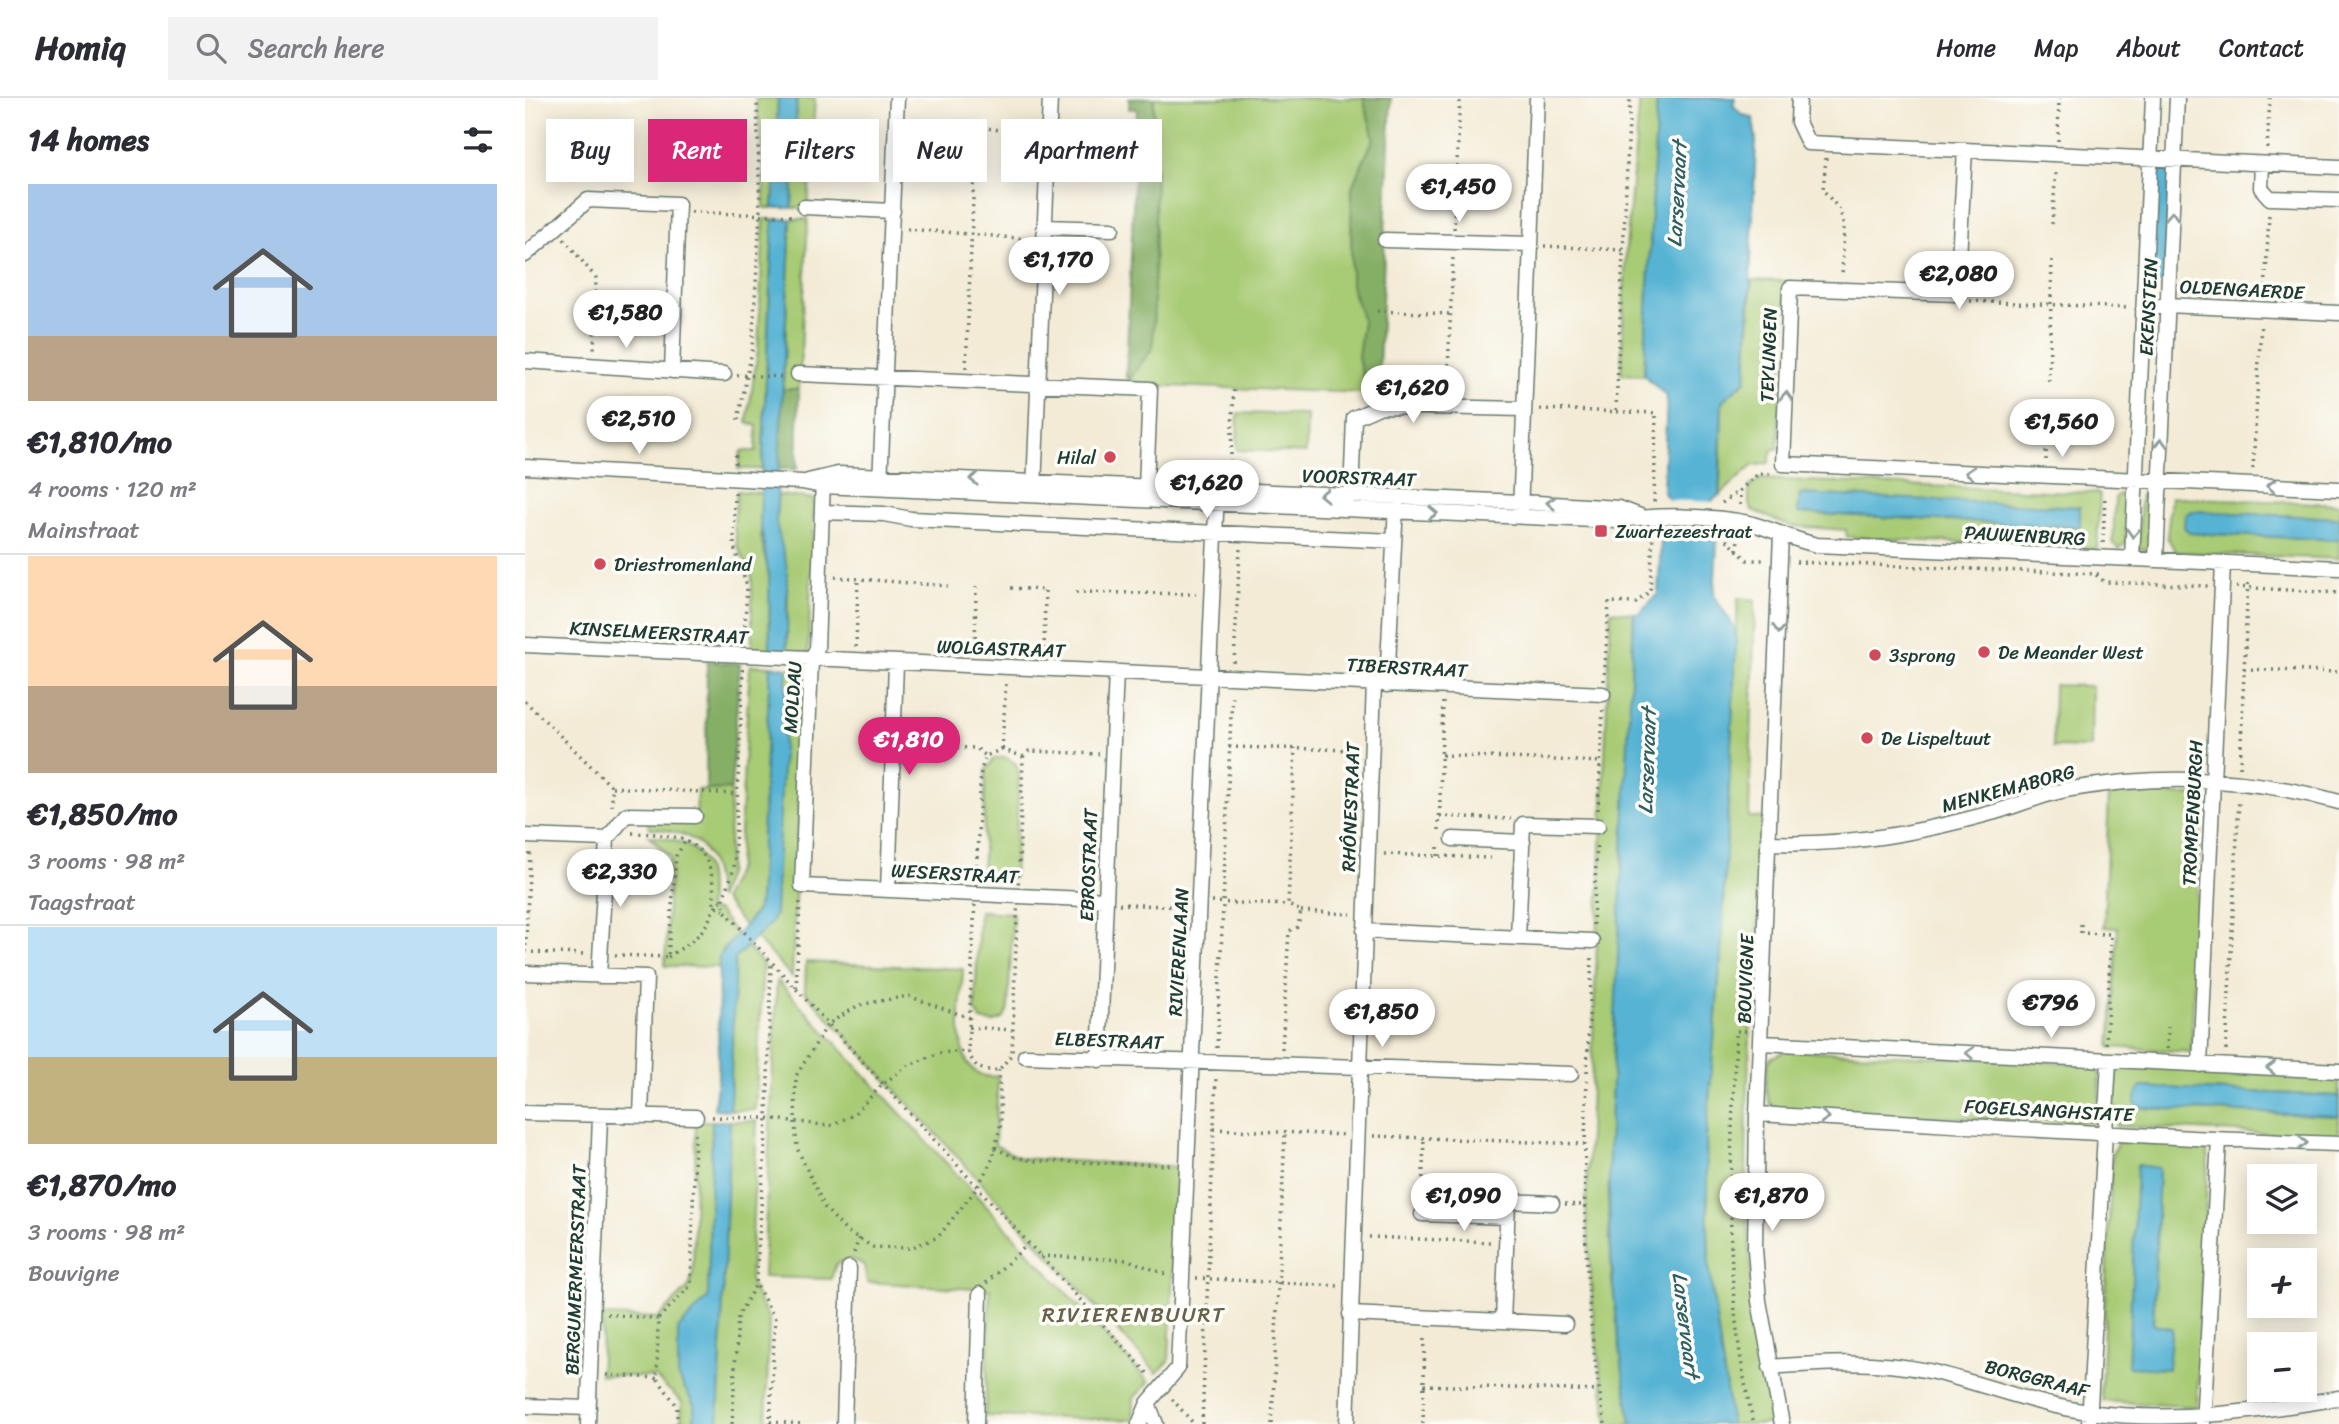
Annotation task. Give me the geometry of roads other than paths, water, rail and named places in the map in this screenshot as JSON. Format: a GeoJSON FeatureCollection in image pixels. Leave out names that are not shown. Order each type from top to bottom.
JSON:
{"type":"FeatureCollection","features":[{"type":"Feature","properties":{"kind":"street"},"geometry":{"type":"LineString","coordinates":[[880,482],[897,98]]}},
{"type":"Feature","properties":{"kind":"street"},"geometry":{"type":"LineString","coordinates":[[1034,488],[1050,98]]}},
{"type":"Feature","properties":{"kind":"street"},"geometry":{"type":"LineString","coordinates":[[1520,509],[1537,98]]}},
{"type":"Feature","properties":{"kind":"street"},"geometry":{"type":"LineString","coordinates":[[1799,98],[1798,122],[1808,142],[2339,167]]}},
{"type":"Feature","properties":{"kind":"street","name":"EKENSTEIN"},"geometry":{"type":"LineString","coordinates":[[2132,559],[2153,98]]}},
{"type":"Feature","properties":{"kind":"street","name":"EKENSTEIN"},"geometry":{"type":"LineString","coordinates":[[2156,560],[2177,98]]}},
{"type":"Feature","properties":{"kind":"street","name":"TEYLINGEN"},"geometry":{"type":"LineString","coordinates":[[1965,150],[1958,294],[1790,288],[1783,464],[2135,480]]}},
{"type":"Feature","properties":{"kind":"street"},"geometry":{"type":"LineString","coordinates":[[2264,164],[2261,188],[2270,198],[2339,200]]}},
{"type":"Feature","properties":{"kind":"street"},"geometry":{"type":"LineString","coordinates":[[525,255],[588,201],[678,204],[672,371]]}},
{"type":"Feature","properties":{"kind":"street"},"geometry":{"type":"LineString","coordinates":[[804,207],[893,211]]}},
{"type":"Feature","properties":{"kind":"street"},"geometry":{"type":"LineString","coordinates":[[1044,234],[1112,229]]}},
{"type":"Feature","properties":{"kind":"street"},"geometry":{"type":"LineString","coordinates":[[1385,240],[1531,244]]}},
{"type":"Feature","properties":{"kind":"street","name":"OLDENGAERDE"},"geometry":{"type":"LineString","coordinates":[[2143,309],[2167,305],[2339,313]]}},
{"type":"Feature","properties":{"kind":"street"},"geometry":{"type":"LineString","coordinates":[[525,360],[724,374]]}},
{"type":"Feature","properties":{"kind":"street"},"geometry":{"type":"LineString","coordinates":[[792,375],[1150,389],[1146,488]]}},
{"type":"Feature","properties":{"kind":"street"},"geometry":{"type":"LineString","coordinates":[[1351,496],[1354,418],[1381,406],[1524,409]]}},
{"type":"Feature","properties":{"kind":"street","name":"VOORSTRAAT"},"geometry":{"type":"LineString","coordinates":[[525,467],[802,482],[822,482],[838,474],[880,482],[1396,505],[1520,509],[1619,508],[1653,517],[1714,519]]}},
{"type":"Feature","properties":{"kind":"street"},"geometry":{"type":"LineString","coordinates":[[2135,480],[2339,489]]}},
{"type":"Feature","properties":{"kind":"street"},"geometry":{"type":"LineString","coordinates":[[822,482],[823,512],[1394,541]]}},
{"type":"Feature","properties":{"kind":"street","name":"VOORSTRAAT"},"geometry":{"type":"LineString","coordinates":[[1034,488],[1146,488],[1217,497],[1351,496],[1396,505]]}},
{"type":"Feature","properties":{"kind":"street","name":"RIVIERENLAAN"},"geometry":{"type":"LineString","coordinates":[[1139,1424],[1148,1404],[1178,1368],[1217,497]]}},
{"type":"Feature","properties":{"kind":"street","name":"RHÔNESTRAAT"},"geometry":{"type":"LineString","coordinates":[[1347,1424],[1372,750],[1381,685],[1396,505]]}},
{"type":"Feature","properties":{"kind":"street","name":"MOLDAU"},"geometry":{"type":"LineString","coordinates":[[803,886],[811,660],[817,648],[818,576],[823,512]]}},
{"type":"Feature","properties":{"kind":"street","name":"PAUWENBURG"},"geometry":{"type":"LineString","coordinates":[[1714,519],[1751,524],[1817,545],[2339,568]]}},
{"type":"Feature","properties":{"kind":"street","name":"BOUVIGNE"},"geometry":{"type":"LineString","coordinates":[[1781,534],[1757,1114],[1755,1249],[1759,1301],[1782,1424]]}},
{"type":"Feature","properties":{"kind":"street","name":"TROMPENBURGH"},"geometry":{"type":"LineString","coordinates":[[2200,1065],[2223,563]]}},
{"type":"Feature","properties":{"kind":"street","name":"KINSELMEERSTRAAT"},"geometry":{"type":"LineString","coordinates":[[525,645],[790,659]]}},
{"type":"Feature","properties":{"kind":"street","name":"WOLGASTRAAT"},"geometry":{"type":"LineString","coordinates":[[790,659],[1209,676]]}},
{"type":"Feature","properties":{"kind":"street"},"geometry":{"type":"LineString","coordinates":[[888,890],[896,663]]}},
{"type":"Feature","properties":{"kind":"street","name":"EBROSTRAAT"},"geometry":{"type":"LineString","coordinates":[[1099,1060],[1116,672]]}},
{"type":"Feature","properties":{"kind":"street","name":"TIBERSTRAAT"},"geometry":{"type":"LineString","coordinates":[[1209,676],[1444,689],[1603,694]]}},
{"type":"Feature","properties":{"kind":"street","name":"MENKEMABORG"},"geometry":{"type":"LineString","coordinates":[[1770,843],[1881,839],[1995,812],[2068,789],[2145,779],[2239,782],[2339,802]]}},
{"type":"Feature","properties":{"kind":"street"},"geometry":{"type":"LineString","coordinates":[[599,976],[607,839],[626,815],[695,816]]}},
{"type":"Feature","properties":{"kind":"street"},"geometry":{"type":"LineString","coordinates":[[1518,938],[1523,824],[1598,826]]}},
{"type":"Feature","properties":{"kind":"street"},"geometry":{"type":"LineString","coordinates":[[528,836],[607,839]]}},
{"type":"Feature","properties":{"kind":"street"},"geometry":{"type":"LineString","coordinates":[[1453,839],[1523,842]]}},
{"type":"Feature","properties":{"kind":"street","name":"WESERSTRAAT"},"geometry":{"type":"LineString","coordinates":[[803,886],[1106,902]]}},
{"type":"Feature","properties":{"kind":"street"},"geometry":{"type":"LineString","coordinates":[[1364,931],[1592,941]]}},
{"type":"Feature","properties":{"kind":"street"},"geometry":{"type":"LineString","coordinates":[[525,973],[646,976],[641,1116]]}},
{"type":"Feature","properties":{"kind":"street"},"geometry":{"type":"LineString","coordinates":[[1762,1037],[2109,1060],[2339,1071]]}},
{"type":"Feature","properties":{"kind":"street","name":"ELBESTRAAT"},"geometry":{"type":"LineString","coordinates":[[1025,1056],[1571,1074]]}},
{"type":"Feature","properties":{"kind":"street"},"geometry":{"type":"LineString","coordinates":[[2089,1418],[2109,1060]]}},
{"type":"Feature","properties":{"kind":"street"},"geometry":{"type":"LineString","coordinates":[[525,1114],[703,1117]]}},
{"type":"Feature","properties":{"kind":"street","name":"FOGELSANGHSTATE"},"geometry":{"type":"LineString","coordinates":[[1757,1114],[2106,1131],[2219,1140],[2339,1144]]}},
{"type":"Feature","properties":{"kind":"street","name":"BERGUMERMEERSTRAAT"},"geometry":{"type":"LineString","coordinates":[[588,1424],[600,1117]]}},
{"type":"Feature","properties":{"kind":"street"},"geometry":{"type":"LineString","coordinates":[[2203,1420],[2219,1140]]}},
{"type":"Feature","properties":{"kind":"street"},"geometry":{"type":"LineString","coordinates":[[1503,1321],[1508,1201],[1552,1203]]}},
{"type":"Feature","properties":{"kind":"street"},"geometry":{"type":"LineString","coordinates":[[1422,1214],[1507,1217]]}},
{"type":"Feature","properties":{"kind":"street"},"geometry":{"type":"LineString","coordinates":[[843,1424],[849,1268]]}},
{"type":"Feature","properties":{"kind":"street"},"geometry":{"type":"LineString","coordinates":[[976,1424],[980,1294]]}},
{"type":"Feature","properties":{"kind":"street"},"geometry":{"type":"LineString","coordinates":[[1350,1314],[1565,1324]]}},
{"type":"Feature","properties":{"kind":"street","name":"BORGGRAAF"},"geometry":{"type":"LineString","coordinates":[[1770,1367],[1850,1361],[1927,1371],[2089,1418],[2203,1420],[2339,1398]]}},
{"type":"Feature","properties":{"kind":"street"},"geometry":{"type":"LineString","coordinates":[[1148,1404],[1156,1424]]}},
{"type":"Feature","properties":{"kind":"street"},"geometry":{"type":"LineString","coordinates":[[525,1406],[589,1408]]}},
{"type":"Feature","properties":{"kind":"water"},"geometry":{"type":"Polygon","coordinates":[[[778,98],[797,98],[796,119],[777,119],[778,98]]]}},
{"type":"Feature","properties":{"kind":"water","name":"Larservaart"},"geometry":{"type":"Polygon","coordinates":[[[1657,98],[1735,98],[1733,105],[1741,114],[1753,118],[1756,141],[1746,380],[1722,401],[1719,495],[1712,501],[1710,536],[1717,543],[1714,596],[1735,628],[1736,641],[1721,955],[1706,1138],[1709,1267],[1731,1424],[1631,1424],[1616,1320],[1611,1250],[1609,1145],[1634,613],[1639,613],[1658,594],[1661,540],[1668,534],[1669,499],[1663,492],[1667,397],[1644,375],[1657,98]]]}},
{"type":"Feature","properties":{"kind":"water"},"geometry":{"type":"Polygon","coordinates":[[[2155,164],[2170,165],[2164,284],[2151,284],[2155,164]]]}},
{"type":"Feature","properties":{"kind":"water"},"geometry":{"type":"Polygon","coordinates":[[[774,182],[793,182],[792,208],[773,208],[774,182]]]}},
{"type":"Feature","properties":{"kind":"water"},"geometry":{"type":"Polygon","coordinates":[[[773,219],[791,219],[776,523],[787,567],[787,652],[770,651],[769,577],[760,521],[773,219]]]}},
{"type":"Feature","properties":{"kind":"water"},"geometry":{"type":"Polygon","coordinates":[[[1800,494],[2080,507],[2080,527],[1798,513],[1800,494]]]}},
{"type":"Feature","properties":{"kind":"water"},"geometry":{"type":"Polygon","coordinates":[[[2192,511],[2339,518],[2339,540],[2190,533],[2184,527],[2185,515],[2192,511]]]}},
{"type":"Feature","properties":{"kind":"water"},"geometry":{"type":"Polygon","coordinates":[[[770,666],[787,668],[775,914],[771,923],[735,958],[730,1110],[714,1109],[718,1076],[719,956],[756,912],[759,904],[770,666]]]}},
{"type":"Feature","properties":{"kind":"water"},"geometry":{"type":"Polygon","coordinates":[[[2141,1087],[2339,1096],[2339,1116],[2142,1108],[2135,1103],[2137,1091],[2141,1087]]]}},
{"type":"Feature","properties":{"kind":"water"},"geometry":{"type":"Polygon","coordinates":[[[712,1121],[730,1121],[718,1424],[694,1424],[694,1405],[678,1376],[678,1329],[708,1298],[712,1121]]]}},
{"type":"Feature","properties":{"kind":"water"},"geometry":{"type":"Polygon","coordinates":[[[2137,1165],[2159,1168],[2153,1325],[2172,1328],[2168,1369],[2128,1367],[2137,1165]]]}},
{"type":"Feature","properties":{"kind":"place","name":"Hilal"},"geometry":{"type":"Point","coordinates":[1110,457]}},
{"type":"Feature","properties":{"kind":"place","name":"Zwartezeestraat"},"geometry":{"type":"Point","coordinates":[1601,531]}},
{"type":"Feature","properties":{"kind":"place","name":"Driestromenland"},"geometry":{"type":"Point","coordinates":[600,564]}},
{"type":"Feature","properties":{"kind":"place","name":"De Meander West"},"geometry":{"type":"Point","coordinates":[1984,652]}},
{"type":"Feature","properties":{"kind":"place","name":"3sprong"},"geometry":{"type":"Point","coordinates":[1875,655]}},
{"type":"Feature","properties":{"kind":"place","name":"De Lispeltuut"},"geometry":{"type":"Point","coordinates":[1867,738]}},
{"type":"Feature","properties":{"kind":"district","name":"RIVIERENBUURT"},"geometry":{"type":"Point","coordinates":[1134,1315]}}]}
